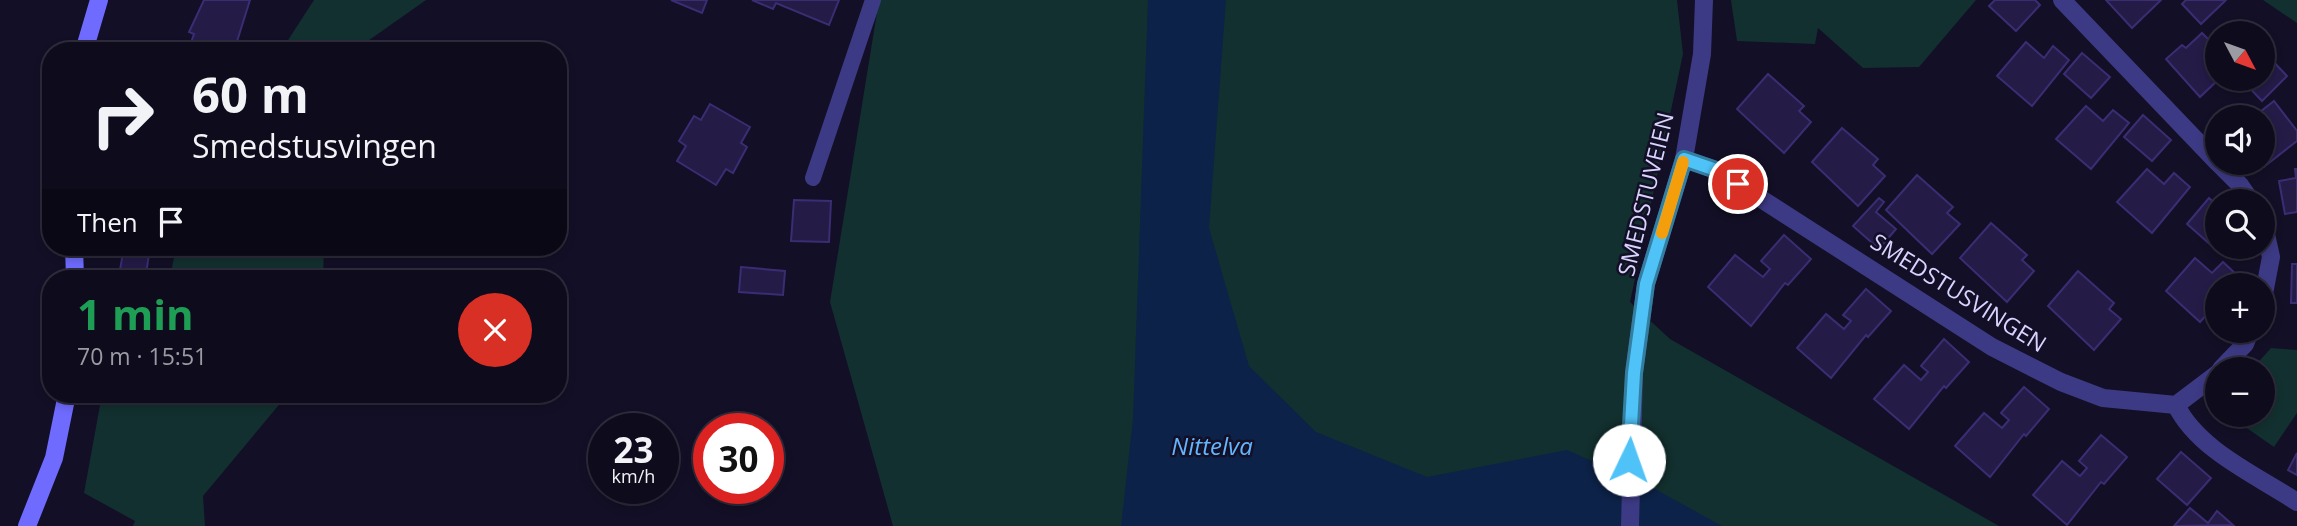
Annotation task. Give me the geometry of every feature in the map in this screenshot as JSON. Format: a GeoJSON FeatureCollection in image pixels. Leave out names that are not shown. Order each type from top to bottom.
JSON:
{"type":"FeatureCollection","features":[{"type":"Feature","properties":{"kind":"main road"},"geometry":{"type":"LineString","coordinates":[[86,42],[99,0]]}},
{"type":"Feature","properties":{"kind":"main road"},"geometry":{"type":"LineString","coordinates":[[27,526],[54,458],[65,403]]}},
{"type":"Feature","properties":{"kind":"street","name":"SMEDSTUVEIEN"},"geometry":{"type":"LineString","coordinates":[[1630,526],[1629,460],[1634,373],[1646,284],[1684,159],[1702,54],[1704,0]]}},
{"type":"Feature","properties":{"kind":"street"},"geometry":{"type":"LineString","coordinates":[[2062,0],[2205,148]]}},
{"type":"Feature","properties":{"kind":"street","name":"SMEDSTUSVINGEN"},"geometry":{"type":"LineString","coordinates":[[1684,159],[1716,170],[1992,347],[2061,382],[2103,398],[2176,405]]}},
{"type":"Feature","properties":{"kind":"street"},"geometry":{"type":"LineString","coordinates":[[2230,175],[2242,189]]}},
{"type":"Feature","properties":{"kind":"street"},"geometry":{"type":"LineString","coordinates":[[2233,357],[2245,343]]}},
{"type":"Feature","properties":{"kind":"street"},"geometry":{"type":"LineString","coordinates":[[2205,383],[2176,405],[2185,423],[2211,446],[2297,502]]}},
{"type":"Feature","properties":{"kind":"lane"},"geometry":{"type":"LineString","coordinates":[[813,178],[873,0]]}},
{"type":"Feature","properties":{"kind":"green space"},"geometry":{"type":"Polygon","coordinates":[[[314,0],[426,0],[366,42],[287,42],[314,0]]]}},
{"type":"Feature","properties":{"kind":"green space"},"geometry":{"type":"Polygon","coordinates":[[[879,0],[1677,0],[1683,54],[1630,302],[1670,339],[1999,526],[893,526],[830,302],[879,0]]]}},
{"type":"Feature","properties":{"kind":"green space"},"geometry":{"type":"Polygon","coordinates":[[[1731,0],[1976,0],[1919,67],[1863,68],[1818,28],[1815,44],[1737,41],[1731,0]]]}},
{"type":"Feature","properties":{"kind":"green space"},"geometry":{"type":"Polygon","coordinates":[[[2263,0],[2297,0],[2297,23],[2263,0]]]}},
{"type":"Feature","properties":{"kind":"green space"},"geometry":{"type":"Polygon","coordinates":[[[174,256],[324,256],[323,270],[172,270],[174,256]]]}},
{"type":"Feature","properties":{"kind":"green space"},"geometry":{"type":"Polygon","coordinates":[[[2271,348],[2297,350],[2297,413],[2274,447],[2245,427],[2275,427],[2275,357],[2263,357],[2271,348]]]}},
{"type":"Feature","properties":{"kind":"green space"},"geometry":{"type":"Polygon","coordinates":[[[100,403],[280,403],[203,496],[205,526],[133,526],[135,521],[84,493],[100,403]]]}},
{"type":"Feature","properties":{"kind":"water","name":"Nittelva"},"geometry":{"type":"Polygon","coordinates":[[[1148,0],[1226,0],[1209,228],[1249,366],[1316,432],[1427,477],[1567,450],[1655,489],[1722,526],[1121,526],[1133,419],[1148,0]]]}},
{"type":"Feature","properties":{"kind":"building"},"geometry":{"type":"Polygon","coordinates":[[[204,0],[250,0],[237,42],[191,42],[194,34],[189,32],[204,0]]]}},
{"type":"Feature","properties":{"kind":"building"},"geometry":{"type":"Polygon","coordinates":[[[671,0],[707,0],[702,13],[671,0]]]}},
{"type":"Feature","properties":{"kind":"building"},"geometry":{"type":"Polygon","coordinates":[[[752,0],[839,0],[829,25],[776,3],[773,9],[752,0]]]}},
{"type":"Feature","properties":{"kind":"building"},"geometry":{"type":"Polygon","coordinates":[[[1995,0],[2035,0],[2040,5],[2016,31],[1989,6],[1995,0]]]}},
{"type":"Feature","properties":{"kind":"building"},"geometry":{"type":"Polygon","coordinates":[[[2106,0],[2161,0],[2132,28],[2106,0]]]}},
{"type":"Feature","properties":{"kind":"building"},"geometry":{"type":"Polygon","coordinates":[[[2186,0],[2226,0],[2201,24],[2182,4],[2186,0]]]}},
{"type":"Feature","properties":{"kind":"building"},"geometry":{"type":"Polygon","coordinates":[[[2202,33],[2205,36],[2206,91],[2200,97],[2166,59],[2182,45],[2186,48],[2202,33]]]}},
{"type":"Feature","properties":{"kind":"building"},"geometry":{"type":"Polygon","coordinates":[[[2026,42],[2044,58],[2053,46],[2069,60],[2032,106],[1997,76],[2026,42]]]}},
{"type":"Feature","properties":{"kind":"building"},"geometry":{"type":"Polygon","coordinates":[[[2082,53],[2110,77],[2091,98],[2064,74],[2082,53]]]}},
{"type":"Feature","properties":{"kind":"building"},"geometry":{"type":"Polygon","coordinates":[[[2275,63],[2287,76],[2275,88],[2275,63]]]}},
{"type":"Feature","properties":{"kind":"building"},"geometry":{"type":"Polygon","coordinates":[[[1768,74],[1804,106],[1799,111],[1811,122],[1784,153],[1737,109],[1768,74]]]}},
{"type":"Feature","properties":{"kind":"building"},"geometry":{"type":"Polygon","coordinates":[[[2252,91],[2272,91],[2262,101],[2252,91]]]}},
{"type":"Feature","properties":{"kind":"building"},"geometry":{"type":"Polygon","coordinates":[[[2274,101],[2297,131],[2297,141],[2275,158],[2275,105],[2269,105],[2274,101]]]}},
{"type":"Feature","properties":{"kind":"building"},"geometry":{"type":"Polygon","coordinates":[[[710,104],[750,127],[741,143],[747,147],[733,173],[726,169],[716,185],[677,161],[686,146],[679,141],[694,116],[701,120],[710,104]]]}},
{"type":"Feature","properties":{"kind":"building"},"geometry":{"type":"Polygon","coordinates":[[[2086,106],[2103,121],[2113,110],[2129,123],[2091,169],[2056,139],[2086,106]]]}},
{"type":"Feature","properties":{"kind":"building"},"geometry":{"type":"Polygon","coordinates":[[[2143,115],[2171,140],[2152,161],[2124,137],[2143,115]]]}},
{"type":"Feature","properties":{"kind":"building"},"geometry":{"type":"Polygon","coordinates":[[[1842,128],[1878,159],[1873,165],[1885,176],[1858,206],[1812,162],[1842,128]]]}},
{"type":"Feature","properties":{"kind":"building"},"geometry":{"type":"Polygon","coordinates":[[[2147,169],[2164,184],[2174,173],[2190,187],[2152,233],[2117,202],[2147,169]]]}},
{"type":"Feature","properties":{"kind":"building"},"geometry":{"type":"Polygon","coordinates":[[[2297,169],[2297,212],[2285,214],[2279,181],[2296,178],[2297,169]]]}},
{"type":"Feature","properties":{"kind":"building"},"geometry":{"type":"Polygon","coordinates":[[[1917,175],[1953,207],[1947,213],[1960,224],[1932,254],[1886,210],[1917,175]]]}},
{"type":"Feature","properties":{"kind":"building"},"geometry":{"type":"Polygon","coordinates":[[[1879,198],[1884,202],[1876,212],[1896,229],[1879,249],[1853,226],[1879,198]]]}},
{"type":"Feature","properties":{"kind":"building"},"geometry":{"type":"Polygon","coordinates":[[[794,200],[831,201],[829,242],[791,241],[794,200]]]}},
{"type":"Feature","properties":{"kind":"building"},"geometry":{"type":"Polygon","coordinates":[[[2205,203],[2205,240],[2187,224],[2205,203]]]}},
{"type":"Feature","properties":{"kind":"building"},"geometry":{"type":"Polygon","coordinates":[[[1991,223],[2027,255],[2022,260],[2034,271],[2007,302],[1960,258],[1991,223]]]}},
{"type":"Feature","properties":{"kind":"building"},"geometry":{"type":"Polygon","coordinates":[[[1784,235],[1811,259],[1788,285],[1785,283],[1751,326],[1708,287],[1735,255],[1763,277],[1770,269],[1761,261],[1784,235]]]}},
{"type":"Feature","properties":{"kind":"building"},"geometry":{"type":"Polygon","coordinates":[[[122,256],[149,256],[147,270],[120,270],[122,256]]]}},
{"type":"Feature","properties":{"kind":"building"},"geometry":{"type":"Polygon","coordinates":[[[2195,258],[2212,273],[2205,273],[2205,316],[2200,322],[2166,291],[2195,258]]]}},
{"type":"Feature","properties":{"kind":"building"},"geometry":{"type":"Polygon","coordinates":[[[2223,262],[2235,273],[2212,273],[2223,262]]]}},
{"type":"Feature","properties":{"kind":"building"},"geometry":{"type":"Polygon","coordinates":[[[2292,264],[2297,264],[2297,303],[2291,303],[2292,264]]]}},
{"type":"Feature","properties":{"kind":"building"},"geometry":{"type":"Polygon","coordinates":[[[741,267],[785,271],[783,295],[739,292],[741,267]]]}},
{"type":"Feature","properties":{"kind":"building"},"geometry":{"type":"Polygon","coordinates":[[[2078,271],[2114,303],[2109,309],[2121,319],[2094,350],[2048,306],[2078,271]]]}},
{"type":"Feature","properties":{"kind":"building"},"geometry":{"type":"Polygon","coordinates":[[[1866,289],[1891,311],[1868,337],[1866,335],[1831,378],[1797,348],[1826,314],[1844,329],[1851,321],[1843,315],[1866,289]]]}},
{"type":"Feature","properties":{"kind":"building"},"geometry":{"type":"Polygon","coordinates":[[[1944,339],[1969,362],[1946,388],[1944,386],[1909,429],[1874,399],[1904,365],[1921,380],[1928,372],[1921,366],[1944,339]]]}},
{"type":"Feature","properties":{"kind":"building"},"geometry":{"type":"Polygon","coordinates":[[[2024,387],[2049,409],[2026,436],[2024,434],[1990,477],[1955,446],[1984,413],[2002,428],[2009,420],[2001,413],[2024,387]]]}},
{"type":"Feature","properties":{"kind":"building"},"geometry":{"type":"Polygon","coordinates":[[[2101,435],[2127,457],[2104,484],[2101,482],[2067,525],[2033,495],[2062,461],[2080,476],[2087,468],[2079,461],[2101,435]]]}},
{"type":"Feature","properties":{"kind":"building"},"geometry":{"type":"Polygon","coordinates":[[[2181,452],[2211,478],[2187,505],[2157,479],[2181,452]]]}},
{"type":"Feature","properties":{"kind":"building"},"geometry":{"type":"Polygon","coordinates":[[[2297,453],[2297,475],[2288,470],[2297,453]]]}},
{"type":"Feature","properties":{"kind":"building"},"geometry":{"type":"Polygon","coordinates":[[[2190,508],[2208,523],[2217,511],[2233,525],[2174,526],[2190,508]]]}},
{"type":"Feature","properties":{"kind":"slow traffic"},"geometry":{"type":"LineString","coordinates":[[1662,233],[1683,162]]}},
{"type":"Feature","properties":{"kind":"route"},"geometry":{"type":"LineString","coordinates":[[1629,460],[1634,373],[1646,284],[1684,159],[1716,170],[1738,184]]}}]}
